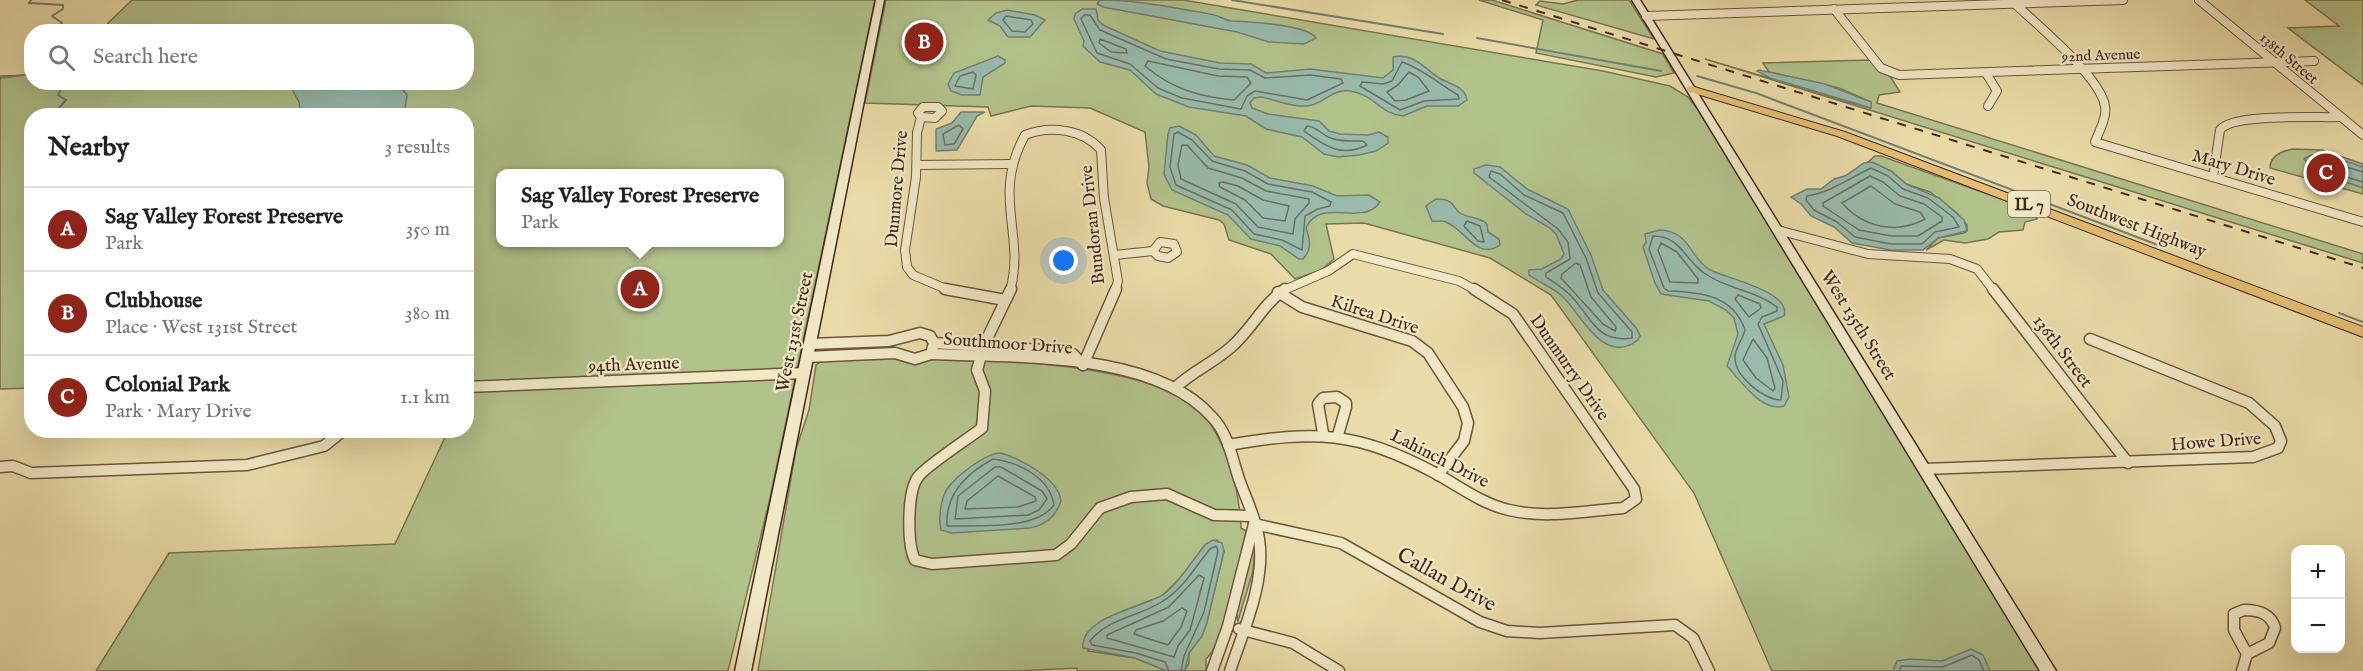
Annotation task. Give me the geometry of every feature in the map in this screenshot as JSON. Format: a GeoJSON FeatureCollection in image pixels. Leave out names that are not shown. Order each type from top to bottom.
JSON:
{"type":"FeatureCollection","features":[{"type":"Feature","properties":{"kind":"main road","name":"Southwest Highway"},"geometry":{"type":"LineString","coordinates":[[1691,89],[1841,134],[2363,332]]}},
{"type":"Feature","properties":{"kind":"street","name":"West 131st Street"},"geometry":{"type":"LineString","coordinates":[[743,671],[880,0]]}},
{"type":"Feature","properties":{"kind":"street","name":"West 135th Street"},"geometry":{"type":"LineString","coordinates":[[1636,0],[2048,671]]}},
{"type":"Feature","properties":{"kind":"street"},"geometry":{"type":"LineString","coordinates":[[1646,16],[2123,0]]}},
{"type":"Feature","properties":{"kind":"street","name":"138th Street"},"geometry":{"type":"LineString","coordinates":[[2199,0],[2363,135]]}},
{"type":"Feature","properties":{"kind":"street"},"geometry":{"type":"LineString","coordinates":[[2013,2],[2081,69]]}},
{"type":"Feature","properties":{"kind":"street","name":"92nd Avenue"},"geometry":{"type":"LineString","coordinates":[[1834,9],[1878,65],[1890,73],[1902,75],[2314,61]]}},
{"type":"Feature","properties":{"kind":"street","name":"Mary Drive"},"geometry":{"type":"LineString","coordinates":[[2081,69],[2096,86],[2104,101],[2104,114],[2096,142],[2363,222]]}},
{"type":"Feature","properties":{"kind":"street"},"geometry":{"type":"LineString","coordinates":[[1986,72],[1997,91],[1988,106]]}},
{"type":"Feature","properties":{"kind":"street","name":"Dunmore Drive"},"geometry":{"type":"LineString","coordinates":[[921,117],[917,129],[917,165],[906,254],[908,267],[916,277],[931,285],[1005,300]]}},
{"type":"Feature","properties":{"kind":"street"},"geometry":{"type":"LineString","coordinates":[[2213,177],[2218,132],[2225,124],[2241,120],[2340,117]]}},
{"type":"Feature","properties":{"kind":"street","name":"Bundoran Drive"},"geometry":{"type":"LineString","coordinates":[[1010,164],[1025,135],[1033,131],[1074,133],[1100,147],[1104,198],[1117,287],[1083,364]]}},
{"type":"Feature","properties":{"kind":"street"},"geometry":{"type":"LineString","coordinates":[[917,165],[1010,164],[1007,208],[1013,274],[1005,300],[981,357]]}},
{"type":"Feature","properties":{"kind":"street","name":"136th Street"},"geometry":{"type":"LineString","coordinates":[[1778,230],[1868,254],[1950,258],[1967,263],[1991,283],[2128,463]]}},
{"type":"Feature","properties":{"kind":"street"},"geometry":{"type":"LineString","coordinates":[[1114,255],[1153,251]]}},
{"type":"Feature","properties":{"kind":"street","name":"Dunmurry Drive"},"geometry":{"type":"LineString","coordinates":[[1176,387],[1195,370],[1231,348],[1265,304],[1278,292],[1328,271],[1348,255],[1359,254],[1459,281],[1486,294],[1520,323],[1634,489],[1637,495],[1635,502]]}},
{"type":"Feature","properties":{"kind":"street","name":"Kilrea Drive"},"geometry":{"type":"LineString","coordinates":[[1278,292],[1302,307],[1412,341],[1428,353],[1463,407],[1468,423],[1464,441],[1438,475]]}},
{"type":"Feature","properties":{"kind":"street","name":"Southmoor Drive"},"geometry":{"type":"LineString","coordinates":[[808,350],[896,341],[920,333],[930,336],[934,343],[931,354]]}},
{"type":"Feature","properties":{"kind":"street","name":"Howe Drive"},"geometry":{"type":"LineString","coordinates":[[1924,469],[2128,463],[2260,456],[2274,452],[2282,441],[2272,422],[2249,404],[2090,339]]}},
{"type":"Feature","properties":{"kind":"street","name":"Southmoor Drive"},"geometry":{"type":"LineString","coordinates":[[934,343],[1058,351],[1073,354],[1083,364]]}},
{"type":"Feature","properties":{"kind":"street","name":"Southmoor Drive"},"geometry":{"type":"LineString","coordinates":[[808,350],[896,353],[915,359],[931,354],[1083,364],[1146,376],[1176,387],[1198,402],[1213,417],[1228,445],[1260,543],[1260,556],[1230,671]]}},
{"type":"Feature","properties":{"kind":"street","name":"Callan Drive"},"geometry":{"type":"LineString","coordinates":[[981,357],[977,374],[985,394],[982,428],[920,474],[915,482],[909,546],[915,560],[932,564],[1056,555],[1073,543],[1102,507],[1115,501],[1161,494],[1178,497],[1213,514],[1253,520],[1341,543],[1480,622],[1507,631],[1540,633],[1675,625],[1684,628],[1697,640],[1709,671]]}},
{"type":"Feature","properties":{"kind":"street","name":"94th Avenue"},"geometry":{"type":"LineString","coordinates":[[474,387],[804,373]]}},
{"type":"Feature","properties":{"kind":"street"},"geometry":{"type":"LineString","coordinates":[[1323,433],[1318,404],[1323,398],[1337,397],[1346,403],[1347,407],[1339,426],[1338,435]]}},
{"type":"Feature","properties":{"kind":"street","name":"Lahinch Drive"},"geometry":{"type":"LineString","coordinates":[[1228,445],[1292,434],[1338,435],[1380,446],[1494,505],[1516,512],[1623,508],[1635,502]]}},
{"type":"Feature","properties":{"kind":"street"},"geometry":{"type":"LineString","coordinates":[[0,466],[13,466],[31,473],[246,465],[324,446],[334,438]]}},
{"type":"Feature","properties":{"kind":"street"},"geometry":{"type":"LineString","coordinates":[[1212,671],[1228,626],[1253,520]]}},
{"type":"Feature","properties":{"kind":"street"},"geometry":{"type":"LineString","coordinates":[[1228,626],[1293,643],[1339,671]]}},
{"type":"Feature","properties":{"kind":"street"},"geometry":{"type":"LineString","coordinates":[[2242,671],[2247,654]]}},
{"type":"Feature","properties":{"kind":"green space"},"geometry":{"type":"Polygon","coordinates":[[[132,0],[875,0],[770,498],[728,671],[96,671],[169,553],[395,544],[445,438],[474,438],[474,108],[24,108],[24,388],[0,389],[0,76],[24,75],[24,90],[474,90],[474,24],[107,24],[132,0]]]}},
{"type":"Feature","properties":{"kind":"green space"},"geometry":{"type":"Polygon","coordinates":[[[886,0],[1183,0],[1603,71],[1670,86],[1688,97],[1698,110],[2041,671],[1772,671],[1694,493],[1551,295],[1490,258],[1364,223],[1326,224],[1334,259],[1321,270],[1295,279],[1271,254],[1229,240],[1224,224],[1219,220],[1163,206],[1151,199],[1147,183],[1149,167],[1145,132],[1090,108],[1031,106],[991,116],[988,107],[865,103],[886,0]]]}},
{"type":"Feature","properties":{"kind":"green space"},"geometry":{"type":"Polygon","coordinates":[[[1479,0],[1492,0],[1663,54],[1674,73],[1656,77],[1536,53],[1543,20],[1479,0]]]}},
{"type":"Feature","properties":{"kind":"green space"},"geometry":{"type":"Polygon","coordinates":[[[1578,0],[1629,0],[1654,39],[1536,5],[1540,1],[1563,4],[1578,0]]]}},
{"type":"Feature","properties":{"kind":"green space"},"geometry":{"type":"Polygon","coordinates":[[[2305,0],[2363,0],[2363,85],[2288,28],[2339,26],[2305,0]]]}},
{"type":"Feature","properties":{"kind":"green space"},"geometry":{"type":"Polygon","coordinates":[[[1705,59],[1870,108],[1871,102],[1839,88],[1769,72],[1763,63],[1870,60],[1881,72],[1890,76],[1900,92],[1879,95],[1877,103],[2363,254],[2363,263],[1705,59]]]}},
{"type":"Feature","properties":{"kind":"green space"},"geometry":{"type":"Polygon","coordinates":[[[2293,149],[2322,150],[2363,164],[2363,194],[2270,168],[2272,160],[2277,155],[2293,149]]]}},
{"type":"Feature","properties":{"kind":"green space"},"geometry":{"type":"Polygon","coordinates":[[[1875,156],[1881,156],[2021,206],[2036,214],[2037,219],[2025,222],[2023,230],[1999,232],[1988,239],[1965,243],[1944,240],[1926,250],[1938,238],[1964,233],[1967,231],[1967,225],[1957,213],[1930,192],[1906,184],[1891,171],[1868,162],[1875,156]]]}},
{"type":"Feature","properties":{"kind":"green space"},"geometry":{"type":"Polygon","coordinates":[[[936,357],[1042,364],[1124,377],[1160,388],[1190,403],[1210,423],[1228,460],[1238,501],[1241,528],[1246,531],[1246,539],[1226,620],[1220,636],[1206,659],[1206,671],[1184,671],[1189,663],[1189,653],[1202,636],[1207,622],[1224,551],[1217,540],[1206,544],[1180,578],[1162,596],[1123,611],[1088,651],[1135,658],[1167,671],[1077,671],[1077,668],[1016,671],[758,671],[796,449],[809,410],[816,365],[823,360],[894,358],[908,363],[936,357]]]}},
{"type":"Feature","properties":{"kind":"green space"},"geometry":{"type":"Polygon","coordinates":[[[1253,541],[1256,542],[1253,571],[1238,621],[1236,612],[1253,541]]]}},
{"type":"Feature","properties":{"kind":"water"},"geometry":{"type":"Polygon","coordinates":[[[1100,0],[1128,1],[1213,15],[1232,21],[1290,27],[1310,33],[1316,38],[1304,44],[1269,42],[1237,32],[1103,7],[1097,4],[1100,0]]]}},
{"type":"Feature","properties":{"kind":"water"},"geometry":{"type":"Polygon","coordinates":[[[1082,9],[1096,9],[1098,20],[1103,25],[1160,51],[1220,63],[1251,64],[1266,73],[1310,69],[1383,78],[1393,70],[1393,57],[1407,57],[1418,62],[1439,78],[1460,88],[1467,100],[1458,106],[1427,106],[1403,116],[1388,112],[1365,96],[1350,91],[1334,93],[1317,103],[1306,106],[1261,97],[1254,98],[1250,103],[1252,108],[1268,114],[1319,121],[1329,131],[1340,134],[1368,135],[1379,132],[1388,137],[1388,143],[1376,151],[1338,157],[1324,154],[1302,137],[1266,129],[1246,116],[1189,107],[1156,94],[1130,70],[1100,62],[1083,46],[1084,41],[1074,19],[1075,14],[1082,9]]]}},
{"type":"Feature","properties":{"kind":"water"},"geometry":{"type":"Polygon","coordinates":[[[1007,10],[1035,15],[1045,20],[1030,37],[1008,37],[1000,26],[988,20],[996,13],[1007,10]]]}},
{"type":"Feature","properties":{"kind":"water"},"geometry":{"type":"Polygon","coordinates":[[[998,56],[1005,60],[1005,63],[983,77],[980,95],[962,95],[951,91],[948,84],[954,73],[998,56]]]}},
{"type":"Feature","properties":{"kind":"water"},"geometry":{"type":"Polygon","coordinates":[[[1757,71],[1825,84],[1871,102],[1871,108],[1770,78],[1757,71]]]}},
{"type":"Feature","properties":{"kind":"water"},"geometry":{"type":"Polygon","coordinates":[[[293,90],[403,90],[407,95],[405,108],[300,108],[293,90]]]}},
{"type":"Feature","properties":{"kind":"water"},"geometry":{"type":"Polygon","coordinates":[[[961,112],[985,112],[977,116],[957,150],[936,151],[936,129],[952,123],[961,112]]]}},
{"type":"Feature","properties":{"kind":"water"},"geometry":{"type":"Polygon","coordinates":[[[1179,126],[1196,135],[1214,156],[1247,165],[1270,178],[1313,186],[1337,196],[1369,195],[1380,202],[1373,209],[1363,213],[1321,214],[1313,219],[1306,228],[1309,240],[1308,252],[1303,259],[1299,259],[1280,246],[1251,239],[1228,215],[1172,190],[1164,174],[1168,134],[1170,128],[1179,126]]]}},
{"type":"Feature","properties":{"kind":"water"},"geometry":{"type":"Polygon","coordinates":[[[2311,155],[2331,156],[2363,167],[2363,188],[2317,172],[2304,159],[2311,155]]]}},
{"type":"Feature","properties":{"kind":"water"},"geometry":{"type":"Polygon","coordinates":[[[1872,162],[1891,171],[1906,184],[1939,198],[1964,220],[1967,231],[1938,238],[1923,250],[1891,250],[1852,243],[1834,227],[1811,216],[1801,204],[1791,197],[1807,189],[1821,189],[1834,179],[1845,176],[1864,163],[1872,162]]]}},
{"type":"Feature","properties":{"kind":"water"},"geometry":{"type":"Polygon","coordinates":[[[1486,165],[1500,167],[1527,189],[1568,209],[1591,255],[1603,290],[1637,329],[1640,336],[1638,340],[1625,347],[1614,347],[1604,342],[1585,325],[1562,296],[1529,275],[1529,270],[1542,269],[1561,259],[1564,254],[1556,234],[1550,228],[1526,214],[1474,173],[1474,169],[1486,165]]]}},
{"type":"Feature","properties":{"kind":"water"},"geometry":{"type":"Polygon","coordinates":[[[1436,199],[1450,202],[1460,213],[1484,221],[1488,232],[1499,239],[1500,245],[1492,249],[1478,247],[1446,222],[1432,221],[1426,206],[1436,199]]]}},
{"type":"Feature","properties":{"kind":"water"},"geometry":{"type":"Polygon","coordinates":[[[1659,230],[1678,235],[1706,267],[1758,288],[1779,300],[1784,308],[1784,316],[1764,324],[1783,365],[1789,397],[1784,406],[1768,405],[1760,400],[1727,366],[1738,334],[1734,318],[1726,310],[1709,301],[1661,294],[1643,247],[1646,242],[1645,234],[1659,230]]]}},
{"type":"Feature","properties":{"kind":"water"},"geometry":{"type":"Polygon","coordinates":[[[1001,453],[1038,471],[1054,485],[1061,501],[1053,515],[1040,525],[1030,528],[951,533],[941,530],[941,509],[947,489],[972,466],[987,457],[1001,453]]]}},
{"type":"Feature","properties":{"kind":"water"},"geometry":{"type":"Polygon","coordinates":[[[1213,540],[1222,543],[1224,551],[1207,622],[1202,636],[1189,653],[1185,670],[1167,671],[1135,658],[1083,648],[1085,637],[1102,621],[1164,594],[1181,577],[1206,544],[1213,540]]]}},
{"type":"Feature","properties":{"kind":"water"},"geometry":{"type":"Polygon","coordinates":[[[1971,649],[1983,655],[1990,671],[1893,671],[1897,661],[1910,659],[1942,661],[1971,649]]]}},
{"type":"Feature","properties":{"kind":"waterway"},"geometry":{"type":"LineString","coordinates":[[31,0],[29,3],[63,5],[63,9],[52,16],[61,24]]}},
{"type":"Feature","properties":{"kind":"waterway"},"geometry":{"type":"LineString","coordinates":[[1232,0],[1443,34]]}},
{"type":"Feature","properties":{"kind":"waterway"},"geometry":{"type":"LineString","coordinates":[[1477,38],[1661,71]]}},
{"type":"Feature","properties":{"kind":"waterway"},"geometry":{"type":"LineString","coordinates":[[0,78],[24,75]]}},
{"type":"Feature","properties":{"kind":"waterway"},"geometry":{"type":"LineString","coordinates":[[1697,76],[1756,93],[2158,245]]}},
{"type":"Feature","properties":{"kind":"waterway"},"geometry":{"type":"LineString","coordinates":[[59,108],[66,100],[58,95],[61,90]]}},
{"type":"Feature","properties":{"kind":"waterway"},"geometry":{"type":"LineString","coordinates":[[2339,313],[2363,322]]}},
{"type":"Feature","properties":{"kind":"railway"},"geometry":{"type":"LineString","coordinates":[[1502,0],[2363,268]]}},
{"type":"Feature","properties":{"kind":"place","name":"Clubhouse"},"geometry":{"type":"Point","coordinates":[924,42]}},
{"type":"Feature","properties":{"kind":"place","name":"Colonial Park"},"geometry":{"type":"Point","coordinates":[2326,173]}},
{"type":"Feature","properties":{"kind":"place","name":"Sag Valley Forest Preserve"},"geometry":{"type":"Point","coordinates":[640,289]}}]}
